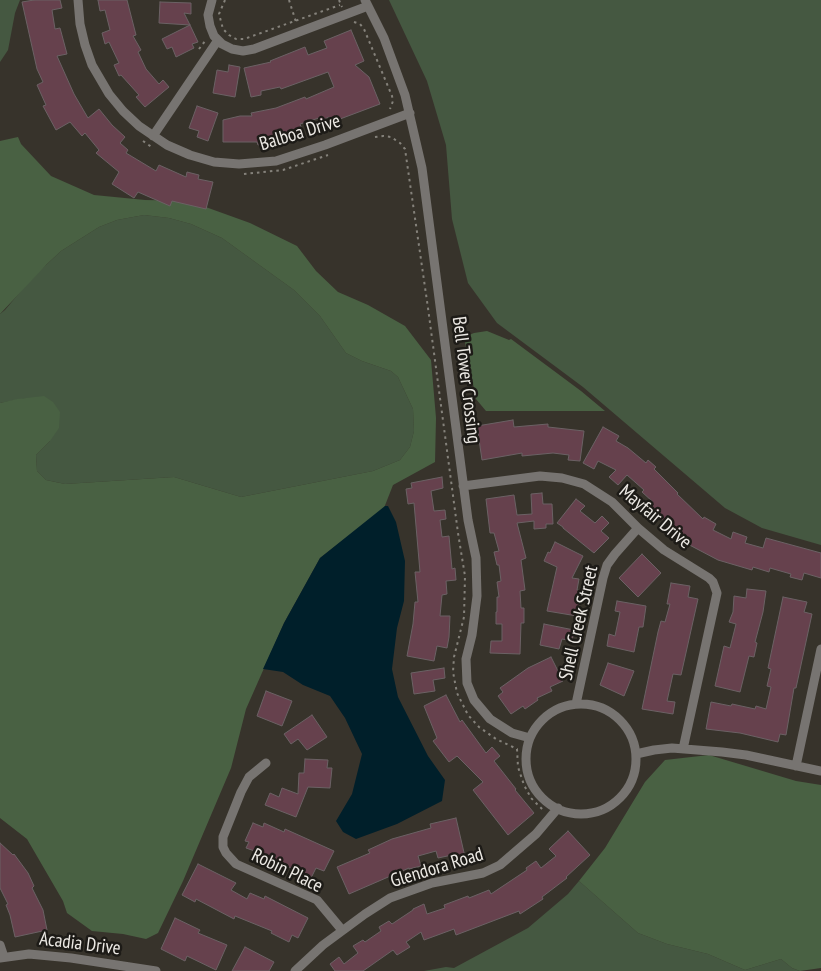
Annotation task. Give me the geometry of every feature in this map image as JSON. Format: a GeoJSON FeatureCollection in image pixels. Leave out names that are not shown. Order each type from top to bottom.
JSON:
{"type":"FeatureCollection","features":[{"type":"Feature","properties":{"kind":"street","name":"Balboa Drive"},"geometry":{"type":"LineString","coordinates":[[78,0],[80,24],[85,45],[92,65],[103,85],[123,111],[152,136],[178,151],[226,164],[251,164],[288,158],[410,113]]}},
{"type":"Feature","properties":{"kind":"street"},"geometry":{"type":"LineString","coordinates":[[212,0],[208,10],[208,21],[212,31],[222,44],[237,50],[254,49],[345,15],[367,3]]}},
{"type":"Feature","properties":{"kind":"street","name":"Bell Tower Crossing"},"geometry":{"type":"LineString","coordinates":[[367,3],[395,66],[410,113],[422,168],[468,520],[476,558],[478,584],[476,609],[466,659],[467,683],[474,700],[490,720],[512,733],[530,738]]}},
{"type":"Feature","properties":{"kind":"street"},"geometry":{"type":"LineString","coordinates":[[152,136],[218,40]]}},
{"type":"Feature","properties":{"kind":"street","name":"Mayfair Drive"},"geometry":{"type":"LineString","coordinates":[[464,486],[540,476],[573,480],[603,495],[664,550],[709,578],[716,587],[717,594],[683,749]]}},
{"type":"Feature","properties":{"kind":"street","name":"Shell Creek Street"},"geometry":{"type":"LineString","coordinates":[[576,704],[602,578],[607,565],[638,528]]}},
{"type":"Feature","properties":{"kind":"street"},"geometry":{"type":"LineString","coordinates":[[796,766],[821,649]]}},
{"type":"Feature","properties":{"kind":"street"},"geometry":{"type":"LineString","coordinates":[[576,704],[598,706],[614,714],[630,734],[636,754],[635,768],[629,785],[619,798],[605,808],[589,813],[572,812],[558,808],[542,797],[532,783],[527,765],[527,751],[530,738],[540,722],[562,707],[576,704]]}},
{"type":"Feature","properties":{"kind":"street"},"geometry":{"type":"LineString","coordinates":[[636,754],[654,750],[683,749],[746,756],[821,771]]}},
{"type":"Feature","properties":{"kind":"street","name":"Robin Place"},"geometry":{"type":"LineString","coordinates":[[266,762],[249,777],[241,792],[223,837],[223,847],[228,857],[236,864],[316,900],[342,930]]}},
{"type":"Feature","properties":{"kind":"street","name":"Glendora Road"},"geometry":{"type":"LineString","coordinates":[[296,971],[310,956],[342,930],[378,905],[404,892],[432,883],[473,876],[492,869],[522,847],[551,818],[558,808]]}},
{"type":"Feature","properties":{"kind":"street"},"geometry":{"type":"LineString","coordinates":[[0,945],[2,958]]}},
{"type":"Feature","properties":{"kind":"street","name":"Acadia Drive"},"geometry":{"type":"LineString","coordinates":[[2,958],[29,954],[71,958],[156,971]]}},
{"type":"Feature","properties":{"kind":"path"},"geometry":{"type":"LineString","coordinates":[[225,0],[219,14],[223,29],[229,35],[244,40],[341,4]]}},
{"type":"Feature","properties":{"kind":"path"},"geometry":{"type":"LineString","coordinates":[[288,0],[296,22]]}},
{"type":"Feature","properties":{"kind":"path"},"geometry":{"type":"LineString","coordinates":[[339,0],[349,23],[358,23],[364,29],[393,98],[390,108],[394,119]]}},
{"type":"Feature","properties":{"kind":"path"},"geometry":{"type":"LineString","coordinates":[[195,56],[205,40],[203,36]]}},
{"type":"Feature","properties":{"kind":"path"},"geometry":{"type":"LineString","coordinates":[[368,140],[388,136],[400,143],[404,149],[465,576],[464,618],[454,657],[453,672],[457,693],[468,715],[479,727],[496,739],[517,749],[520,775],[524,786],[532,798],[551,818]]}},
{"type":"Feature","properties":{"kind":"path"},"geometry":{"type":"LineString","coordinates":[[139,138],[157,150]]}},
{"type":"Feature","properties":{"kind":"path"},"geometry":{"type":"LineString","coordinates":[[241,174],[283,170],[335,152]]}},
{"type":"Feature","properties":{"kind":"green space"},"geometry":{"type":"Polygon","coordinates":[[[0,0],[20,0],[15,13],[8,50],[0,62],[0,0]]]}},
{"type":"Feature","properties":{"kind":"green space"},"geometry":{"type":"Polygon","coordinates":[[[389,0],[821,0],[821,545],[762,528],[725,508],[583,387],[497,323],[468,283],[452,219],[446,145],[427,81],[389,0]]]}},
{"type":"Feature","properties":{"kind":"green space"},"geometry":{"type":"Polygon","coordinates":[[[18,137],[21,144],[51,176],[94,195],[145,200],[189,201],[250,223],[297,246],[316,271],[338,292],[368,305],[405,326],[431,360],[436,418],[435,462],[393,485],[384,508],[320,558],[284,623],[246,709],[231,768],[183,881],[158,933],[146,939],[123,934],[92,931],[67,913],[63,901],[27,839],[0,818],[0,403],[44,396],[53,402],[60,412],[59,428],[50,441],[36,455],[37,471],[46,480],[65,484],[174,477],[241,497],[373,471],[400,460],[410,447],[414,431],[413,409],[398,377],[391,371],[346,353],[320,316],[294,290],[222,238],[191,224],[169,218],[144,215],[117,220],[99,227],[61,251],[0,314],[0,141],[18,137]]]}},
{"type":"Feature","properties":{"kind":"green space"},"geometry":{"type":"Polygon","coordinates":[[[144,215],[169,218],[191,224],[222,238],[294,290],[320,316],[346,353],[391,371],[398,377],[413,409],[414,431],[410,447],[400,460],[373,471],[241,497],[174,477],[65,484],[46,480],[37,471],[36,455],[50,441],[27,398],[0,403],[0,314],[31,279],[61,251],[99,227],[117,220],[144,215]]]}},
{"type":"Feature","properties":{"kind":"green space"},"geometry":{"type":"Polygon","coordinates":[[[487,331],[509,340],[511,339],[605,411],[486,411],[476,399],[464,337],[487,331]]]}},
{"type":"Feature","properties":{"kind":"green space"},"geometry":{"type":"Polygon","coordinates":[[[709,755],[796,781],[821,785],[821,968],[800,971],[792,968],[781,959],[745,970],[708,954],[667,944],[638,933],[579,881],[605,848],[645,782],[665,760],[709,755]]]}},
{"type":"Feature","properties":{"kind":"green space"},"geometry":{"type":"Polygon","coordinates":[[[579,881],[638,933],[667,944],[708,954],[745,970],[781,959],[792,968],[800,971],[424,971],[446,967],[454,968],[528,928],[568,894],[579,881]]]}},
{"type":"Feature","properties":{"kind":"water"},"geometry":{"type":"Polygon","coordinates":[[[385,506],[388,506],[396,522],[405,561],[404,601],[397,628],[392,669],[398,697],[428,756],[445,780],[442,801],[397,824],[356,839],[343,832],[336,821],[352,794],[362,754],[345,718],[330,696],[303,685],[283,672],[263,669],[284,623],[320,558],[385,506]]]}},
{"type":"Feature","properties":{"kind":"building"},"geometry":{"type":"Polygon","coordinates":[[[60,0],[62,8],[52,10],[55,29],[60,28],[67,54],[57,56],[74,94],[88,118],[99,109],[125,137],[120,143],[128,150],[126,153],[156,171],[159,165],[186,177],[187,172],[199,175],[198,179],[213,182],[206,209],[172,201],[170,206],[138,192],[134,198],[112,184],[119,172],[96,153],[99,150],[85,133],[82,136],[70,122],[56,130],[43,106],[46,105],[37,85],[43,82],[37,69],[22,2],[60,0]]]}},
{"type":"Feature","properties":{"kind":"building"},"geometry":{"type":"Polygon","coordinates":[[[98,0],[127,0],[136,35],[133,36],[141,50],[138,52],[146,69],[159,84],[163,80],[169,87],[145,107],[136,97],[139,95],[121,75],[119,76],[114,65],[119,63],[109,42],[105,44],[102,33],[110,30],[105,10],[100,11],[98,0]]]}},
{"type":"Feature","properties":{"kind":"building"},"geometry":{"type":"Polygon","coordinates":[[[160,2],[191,3],[191,14],[184,13],[190,25],[159,23],[160,2]]]}},
{"type":"Feature","properties":{"kind":"building"},"geometry":{"type":"Polygon","coordinates":[[[190,25],[198,42],[192,44],[194,48],[176,57],[172,47],[167,49],[162,39],[190,25]]]}},
{"type":"Feature","properties":{"kind":"building"},"geometry":{"type":"Polygon","coordinates":[[[351,30],[364,61],[355,65],[369,77],[380,104],[332,122],[329,117],[320,121],[319,118],[300,124],[303,133],[258,145],[257,142],[223,142],[223,120],[240,116],[252,116],[251,113],[276,108],[305,97],[306,99],[334,87],[328,72],[281,89],[280,87],[261,91],[261,95],[251,97],[244,68],[271,62],[305,47],[308,55],[327,48],[324,41],[351,30]]]}},
{"type":"Feature","properties":{"kind":"building"},"geometry":{"type":"Polygon","coordinates":[[[229,65],[240,67],[235,97],[213,93],[217,70],[228,72],[229,65]]]}},
{"type":"Feature","properties":{"kind":"building"},"geometry":{"type":"Polygon","coordinates":[[[197,106],[218,113],[208,141],[197,137],[199,131],[189,128],[197,106]]]}},
{"type":"Feature","properties":{"kind":"building"},"geometry":{"type":"Polygon","coordinates":[[[513,420],[514,427],[548,424],[548,427],[584,431],[580,461],[568,460],[569,455],[553,453],[522,456],[522,453],[482,460],[477,426],[513,420]]]}},
{"type":"Feature","properties":{"kind":"building"},"geometry":{"type":"Polygon","coordinates":[[[603,427],[619,436],[616,441],[646,463],[648,460],[656,467],[654,469],[703,519],[704,517],[716,524],[713,530],[731,539],[733,532],[747,537],[745,543],[763,548],[766,538],[821,553],[821,578],[804,573],[802,580],[790,577],[791,574],[770,568],[769,572],[753,567],[752,570],[718,560],[680,540],[671,532],[674,530],[657,515],[654,517],[646,510],[653,502],[642,492],[644,490],[627,475],[618,485],[609,477],[616,470],[598,461],[594,469],[583,463],[603,427]]]}},
{"type":"Feature","properties":{"kind":"building"},"geometry":{"type":"Polygon","coordinates":[[[442,477],[443,488],[431,491],[434,511],[445,510],[446,519],[440,520],[442,537],[449,536],[452,569],[455,568],[456,580],[446,581],[447,594],[442,595],[440,616],[450,616],[449,637],[447,648],[437,646],[434,661],[407,656],[415,602],[418,602],[415,572],[420,572],[414,503],[408,504],[406,489],[412,488],[411,483],[442,477]]]}},
{"type":"Feature","properties":{"kind":"building"},"geometry":{"type":"Polygon","coordinates":[[[542,493],[543,504],[552,504],[553,524],[546,524],[546,528],[534,529],[534,521],[517,523],[526,558],[521,560],[525,590],[520,591],[521,608],[524,608],[524,623],[521,623],[520,654],[490,653],[491,641],[502,641],[502,624],[496,624],[497,597],[499,597],[497,582],[501,581],[499,565],[497,565],[494,552],[499,551],[494,533],[490,533],[486,499],[514,495],[517,515],[532,514],[531,494],[542,493]]]}},
{"type":"Feature","properties":{"kind":"building"},"geometry":{"type":"Polygon","coordinates":[[[576,499],[585,506],[580,511],[595,523],[602,516],[609,523],[601,531],[609,538],[594,553],[557,523],[576,499]]]}},
{"type":"Feature","properties":{"kind":"building"},"geometry":{"type":"Polygon","coordinates":[[[555,542],[583,556],[572,578],[579,579],[577,590],[582,591],[577,616],[547,611],[557,567],[544,561],[555,542]]]}},
{"type":"Feature","properties":{"kind":"building"},"geometry":{"type":"Polygon","coordinates":[[[642,554],[661,573],[638,597],[619,578],[642,554]]]}},
{"type":"Feature","properties":{"kind":"building"},"geometry":{"type":"Polygon","coordinates":[[[671,583],[690,586],[688,597],[698,599],[681,675],[673,674],[667,701],[675,702],[673,714],[642,709],[658,632],[661,621],[665,622],[670,604],[667,604],[671,583]]]}},
{"type":"Feature","properties":{"kind":"building"},"geometry":{"type":"Polygon","coordinates":[[[747,589],[766,591],[755,642],[757,643],[754,657],[749,656],[740,692],[715,686],[724,646],[730,648],[736,624],[729,622],[733,612],[734,596],[746,598],[747,589]]]}},
{"type":"Feature","properties":{"kind":"building"},"geometry":{"type":"Polygon","coordinates":[[[783,597],[807,602],[804,612],[812,614],[796,688],[794,688],[786,735],[780,734],[778,742],[740,733],[706,729],[711,702],[755,709],[756,706],[766,709],[771,687],[767,686],[771,669],[768,668],[783,597]]]}},
{"type":"Feature","properties":{"kind":"building"},"geometry":{"type":"Polygon","coordinates":[[[617,601],[646,606],[643,627],[639,627],[634,652],[607,646],[609,634],[615,636],[620,612],[615,611],[617,601]]]}},
{"type":"Feature","properties":{"kind":"building"},"geometry":{"type":"Polygon","coordinates":[[[544,624],[574,630],[572,641],[562,639],[559,649],[540,645],[544,624]]]}},
{"type":"Feature","properties":{"kind":"building"},"geometry":{"type":"Polygon","coordinates":[[[551,657],[563,681],[550,687],[552,691],[537,698],[538,700],[525,709],[523,706],[511,714],[498,696],[503,692],[500,688],[528,668],[551,657]]]}},
{"type":"Feature","properties":{"kind":"building"},"geometry":{"type":"Polygon","coordinates":[[[608,663],[634,671],[624,696],[600,685],[608,663]]]}},
{"type":"Feature","properties":{"kind":"building"},"geometry":{"type":"Polygon","coordinates":[[[444,668],[445,678],[433,680],[435,691],[414,694],[411,673],[444,668]]]}},
{"type":"Feature","properties":{"kind":"building"},"geometry":{"type":"Polygon","coordinates":[[[266,691],[292,701],[282,726],[257,716],[266,691]]]}},
{"type":"Feature","properties":{"kind":"building"},"geometry":{"type":"Polygon","coordinates":[[[446,695],[460,722],[462,720],[486,753],[492,747],[500,756],[494,761],[534,813],[508,835],[473,790],[483,782],[457,756],[449,762],[433,741],[437,738],[424,706],[446,695]]]}},
{"type":"Feature","properties":{"kind":"building"},"geometry":{"type":"Polygon","coordinates":[[[312,715],[327,737],[307,750],[298,739],[291,744],[284,734],[312,715]]]}},
{"type":"Feature","properties":{"kind":"building"},"geometry":{"type":"Polygon","coordinates":[[[305,759],[328,760],[327,768],[332,768],[330,788],[308,787],[296,817],[265,805],[270,793],[279,797],[282,788],[298,794],[299,773],[304,773],[305,759]]]}},
{"type":"Feature","properties":{"kind":"building"},"geometry":{"type":"Polygon","coordinates":[[[456,818],[465,857],[453,859],[452,855],[438,858],[436,851],[418,856],[421,866],[409,868],[349,894],[337,867],[370,853],[368,850],[392,839],[431,828],[430,824],[456,818]]]}},
{"type":"Feature","properties":{"kind":"building"},"geometry":{"type":"Polygon","coordinates":[[[253,823],[263,827],[264,823],[284,832],[285,829],[334,851],[324,871],[316,868],[311,878],[263,854],[246,848],[249,842],[245,841],[253,823]]]}},
{"type":"Feature","properties":{"kind":"building"},"geometry":{"type":"Polygon","coordinates":[[[568,831],[590,855],[567,878],[542,897],[543,899],[520,914],[519,911],[456,935],[454,929],[424,940],[421,932],[406,942],[410,947],[397,955],[393,950],[363,971],[335,971],[330,964],[339,957],[344,964],[358,953],[353,946],[363,940],[365,942],[381,931],[379,927],[389,921],[392,924],[413,909],[424,904],[427,914],[445,908],[444,905],[468,896],[469,898],[489,890],[491,894],[527,870],[526,868],[536,861],[541,868],[556,856],[549,849],[568,831]]]}},
{"type":"Feature","properties":{"kind":"building"},"geometry":{"type":"Polygon","coordinates":[[[0,843],[14,854],[28,873],[34,886],[32,888],[43,910],[47,930],[15,937],[6,905],[8,904],[0,888],[0,843]]]}},
{"type":"Feature","properties":{"kind":"building"},"geometry":{"type":"Polygon","coordinates":[[[198,864],[236,883],[231,890],[247,899],[250,893],[264,899],[265,896],[308,918],[298,938],[292,935],[289,942],[271,933],[272,931],[235,916],[234,919],[196,899],[195,902],[182,895],[198,864]]]}},
{"type":"Feature","properties":{"kind":"building"},"geometry":{"type":"Polygon","coordinates":[[[175,918],[200,930],[198,933],[227,945],[216,970],[187,956],[185,961],[161,949],[175,918]]]}},
{"type":"Feature","properties":{"kind":"building"},"geometry":{"type":"Polygon","coordinates":[[[245,947],[274,962],[269,971],[232,971],[245,947]]]}}]}
